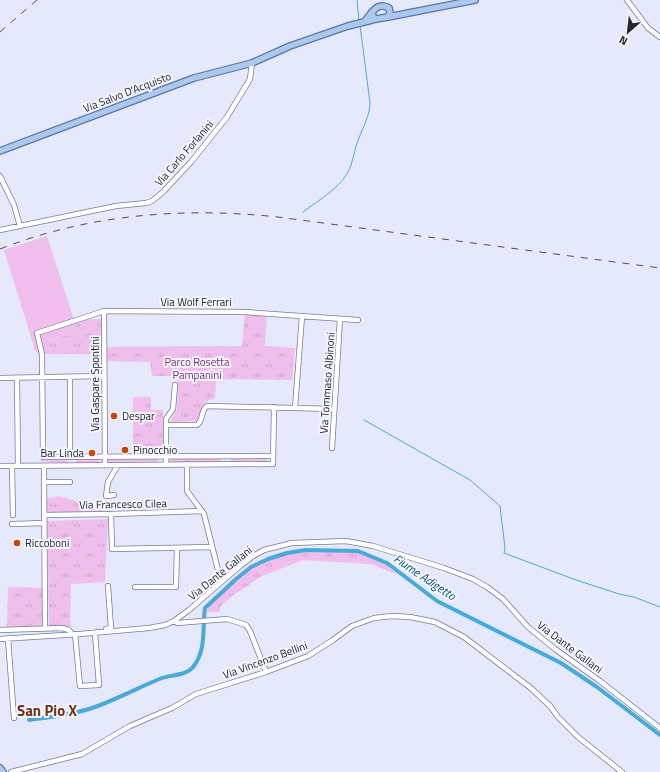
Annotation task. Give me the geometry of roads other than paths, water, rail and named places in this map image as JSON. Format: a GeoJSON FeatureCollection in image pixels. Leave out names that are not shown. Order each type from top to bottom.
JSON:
{"type":"FeatureCollection","features":[{"type":"Feature","properties":{"kind":"main road"},"geometry":{"type":"LineString","coordinates":[[361,22],[374,10],[380,0],[387,7],[390,13],[388,17]]}},
{"type":"Feature","properties":{"kind":"main road"},"geometry":{"type":"LineString","coordinates":[[361,22],[475,0]]}},
{"type":"Feature","properties":{"kind":"main road"},"geometry":{"type":"LineString","coordinates":[[374,10],[387,7],[403,13]]}},
{"type":"Feature","properties":{"kind":"main road"},"geometry":{"type":"LineString","coordinates":[[374,10],[373,17],[376,19]]}},
{"type":"Feature","properties":{"kind":"main road","name":"Via Salvo D'Acquisto"},"geometry":{"type":"LineString","coordinates":[[0,151],[194,78],[252,63],[301,42],[361,22]]}},
{"type":"Feature","properties":{"kind":"main road"},"geometry":{"type":"LineString","coordinates":[[0,768],[3,772]]}},
{"type":"Feature","properties":{"kind":"street"},"geometry":{"type":"LineString","coordinates":[[626,0],[648,28],[660,37]]}},
{"type":"Feature","properties":{"kind":"street","name":"Via Carlo Forlanini"},"geometry":{"type":"LineString","coordinates":[[0,230],[116,206],[146,203],[156,198],[191,162],[227,117],[250,79],[252,63]]}},
{"type":"Feature","properties":{"kind":"street"},"geometry":{"type":"LineString","coordinates":[[0,176],[14,205],[20,226]]}},
{"type":"Feature","properties":{"kind":"street","name":"Via Wolf Ferrari"},"geometry":{"type":"LineString","coordinates":[[42,378],[42,354],[37,333],[104,311],[245,312],[358,320]]}},
{"type":"Feature","properties":{"kind":"street","name":"Via Gaspare Spontini"},"geometry":{"type":"LineString","coordinates":[[104,311],[105,465]]}},
{"type":"Feature","properties":{"kind":"street"},"geometry":{"type":"LineString","coordinates":[[295,408],[302,316]]}},
{"type":"Feature","properties":{"kind":"street","name":"Via Tommaso Albinoni"},"geometry":{"type":"LineString","coordinates":[[332,448],[340,319]]}},
{"type":"Feature","properties":{"kind":"street"},"geometry":{"type":"LineString","coordinates":[[0,378],[104,376]]}},
{"type":"Feature","properties":{"kind":"street"},"geometry":{"type":"LineString","coordinates":[[68,466],[72,457],[70,377]]}},
{"type":"Feature","properties":{"kind":"street"},"geometry":{"type":"LineString","coordinates":[[13,515],[17,378]]}},
{"type":"Feature","properties":{"kind":"street"},"geometry":{"type":"LineString","coordinates":[[42,378],[43,457],[273,456]]}},
{"type":"Feature","properties":{"kind":"street"},"geometry":{"type":"LineString","coordinates":[[166,465],[166,419],[173,409],[175,385]]}},
{"type":"Feature","properties":{"kind":"street"},"geometry":{"type":"LineString","coordinates":[[166,425],[197,425],[200,423],[204,408],[207,406],[334,409]]}},
{"type":"Feature","properties":{"kind":"street"},"geometry":{"type":"LineString","coordinates":[[0,466],[273,464],[274,407]]}},
{"type":"Feature","properties":{"kind":"street"},"geometry":{"type":"LineString","coordinates":[[226,456],[226,464]]}},
{"type":"Feature","properties":{"kind":"street"},"geometry":{"type":"LineString","coordinates":[[187,464],[187,491],[204,514],[221,582]]}},
{"type":"Feature","properties":{"kind":"street"},"geometry":{"type":"LineString","coordinates":[[114,495],[106,496],[108,482],[118,465]]}},
{"type":"Feature","properties":{"kind":"street"},"geometry":{"type":"LineString","coordinates":[[44,466],[45,628]]}},
{"type":"Feature","properties":{"kind":"street"},"geometry":{"type":"LineString","coordinates":[[44,482],[70,482]]}},
{"type":"Feature","properties":{"kind":"street","name":"Via Francesco Cilea"},"geometry":{"type":"LineString","coordinates":[[44,515],[202,511]]}},
{"type":"Feature","properties":{"kind":"street"},"geometry":{"type":"LineString","coordinates":[[111,514],[112,549],[212,547]]}},
{"type":"Feature","properties":{"kind":"street"},"geometry":{"type":"LineString","coordinates":[[12,524],[44,523]]}},
{"type":"Feature","properties":{"kind":"street","name":"Via Dante Gallani"},"geometry":{"type":"LineString","coordinates":[[0,639],[95,633],[157,626],[174,621],[253,556],[264,550],[292,543],[346,541],[373,546],[444,568],[473,579],[487,587],[503,600],[528,627],[660,728]]}},
{"type":"Feature","properties":{"kind":"street"},"geometry":{"type":"LineString","coordinates":[[135,587],[176,587],[177,548]]}},
{"type":"Feature","properties":{"kind":"street"},"geometry":{"type":"LineString","coordinates":[[0,630],[45,628],[69,630],[74,634],[80,686],[99,685],[95,633],[111,628],[108,586]]}},
{"type":"Feature","properties":{"kind":"street","name":"Via Vincenzo Bellini"},"geometry":{"type":"LineString","coordinates":[[11,772],[82,754],[130,726],[172,708],[196,694],[266,672],[308,656],[352,626],[374,618],[392,616],[410,616],[435,622],[464,638],[532,689],[550,706],[558,717],[578,737],[622,772]]}},
{"type":"Feature","properties":{"kind":"street"},"geometry":{"type":"LineString","coordinates":[[174,621],[177,623],[227,619],[246,625],[250,631],[266,672]]}},
{"type":"Feature","properties":{"kind":"street"},"geometry":{"type":"LineString","coordinates":[[8,639],[14,718]]}},
{"type":"Feature","properties":{"kind":"waterway"},"geometry":{"type":"LineString","coordinates":[[357,0],[359,20]]}},
{"type":"Feature","properties":{"kind":"waterway"},"geometry":{"type":"LineString","coordinates":[[303,212],[331,192],[348,173],[368,116],[370,103],[360,25]]}},
{"type":"Feature","properties":{"kind":"waterway"},"geometry":{"type":"LineString","coordinates":[[364,420],[470,480],[500,506],[505,548],[504,553],[576,580],[619,594],[634,597],[660,607]]}},
{"type":"Feature","properties":{"kind":"waterway","name":"Fiume Adigetto"},"geometry":{"type":"LineString","coordinates":[[29,720],[68,714],[92,708],[162,678],[190,670],[197,660],[202,646],[205,608],[251,567],[268,559],[287,553],[306,550],[358,551],[387,563],[437,601],[561,663],[597,687],[660,735]]}},
{"type":"Feature","properties":{"kind":"railway"},"geometry":{"type":"LineString","coordinates":[[0,32],[37,0]]}},
{"type":"Feature","properties":{"kind":"railway"},"geometry":{"type":"LineString","coordinates":[[0,249],[34,237],[102,221],[137,216],[172,214],[243,214],[278,217],[660,268]]}},
{"type":"Feature","properties":{"kind":"place","name":"Despar"},"geometry":{"type":"Point","coordinates":[114,416]}},
{"type":"Feature","properties":{"kind":"place","name":"Pinocchio"},"geometry":{"type":"Point","coordinates":[125,450]}},
{"type":"Feature","properties":{"kind":"place","name":"Bar Linda"},"geometry":{"type":"Point","coordinates":[92,453]}},
{"type":"Feature","properties":{"kind":"place","name":"Riccoboni"},"geometry":{"type":"Point","coordinates":[17,543]}},
{"type":"Feature","properties":{"kind":"district","name":"San Pio X"},"geometry":{"type":"Point","coordinates":[47,710]}},
{"type":"Feature","properties":{"kind":"park label","name":"Parco Rosetta Pampanini"},"geometry":{"type":"Point","coordinates":[197,368]}}]}
